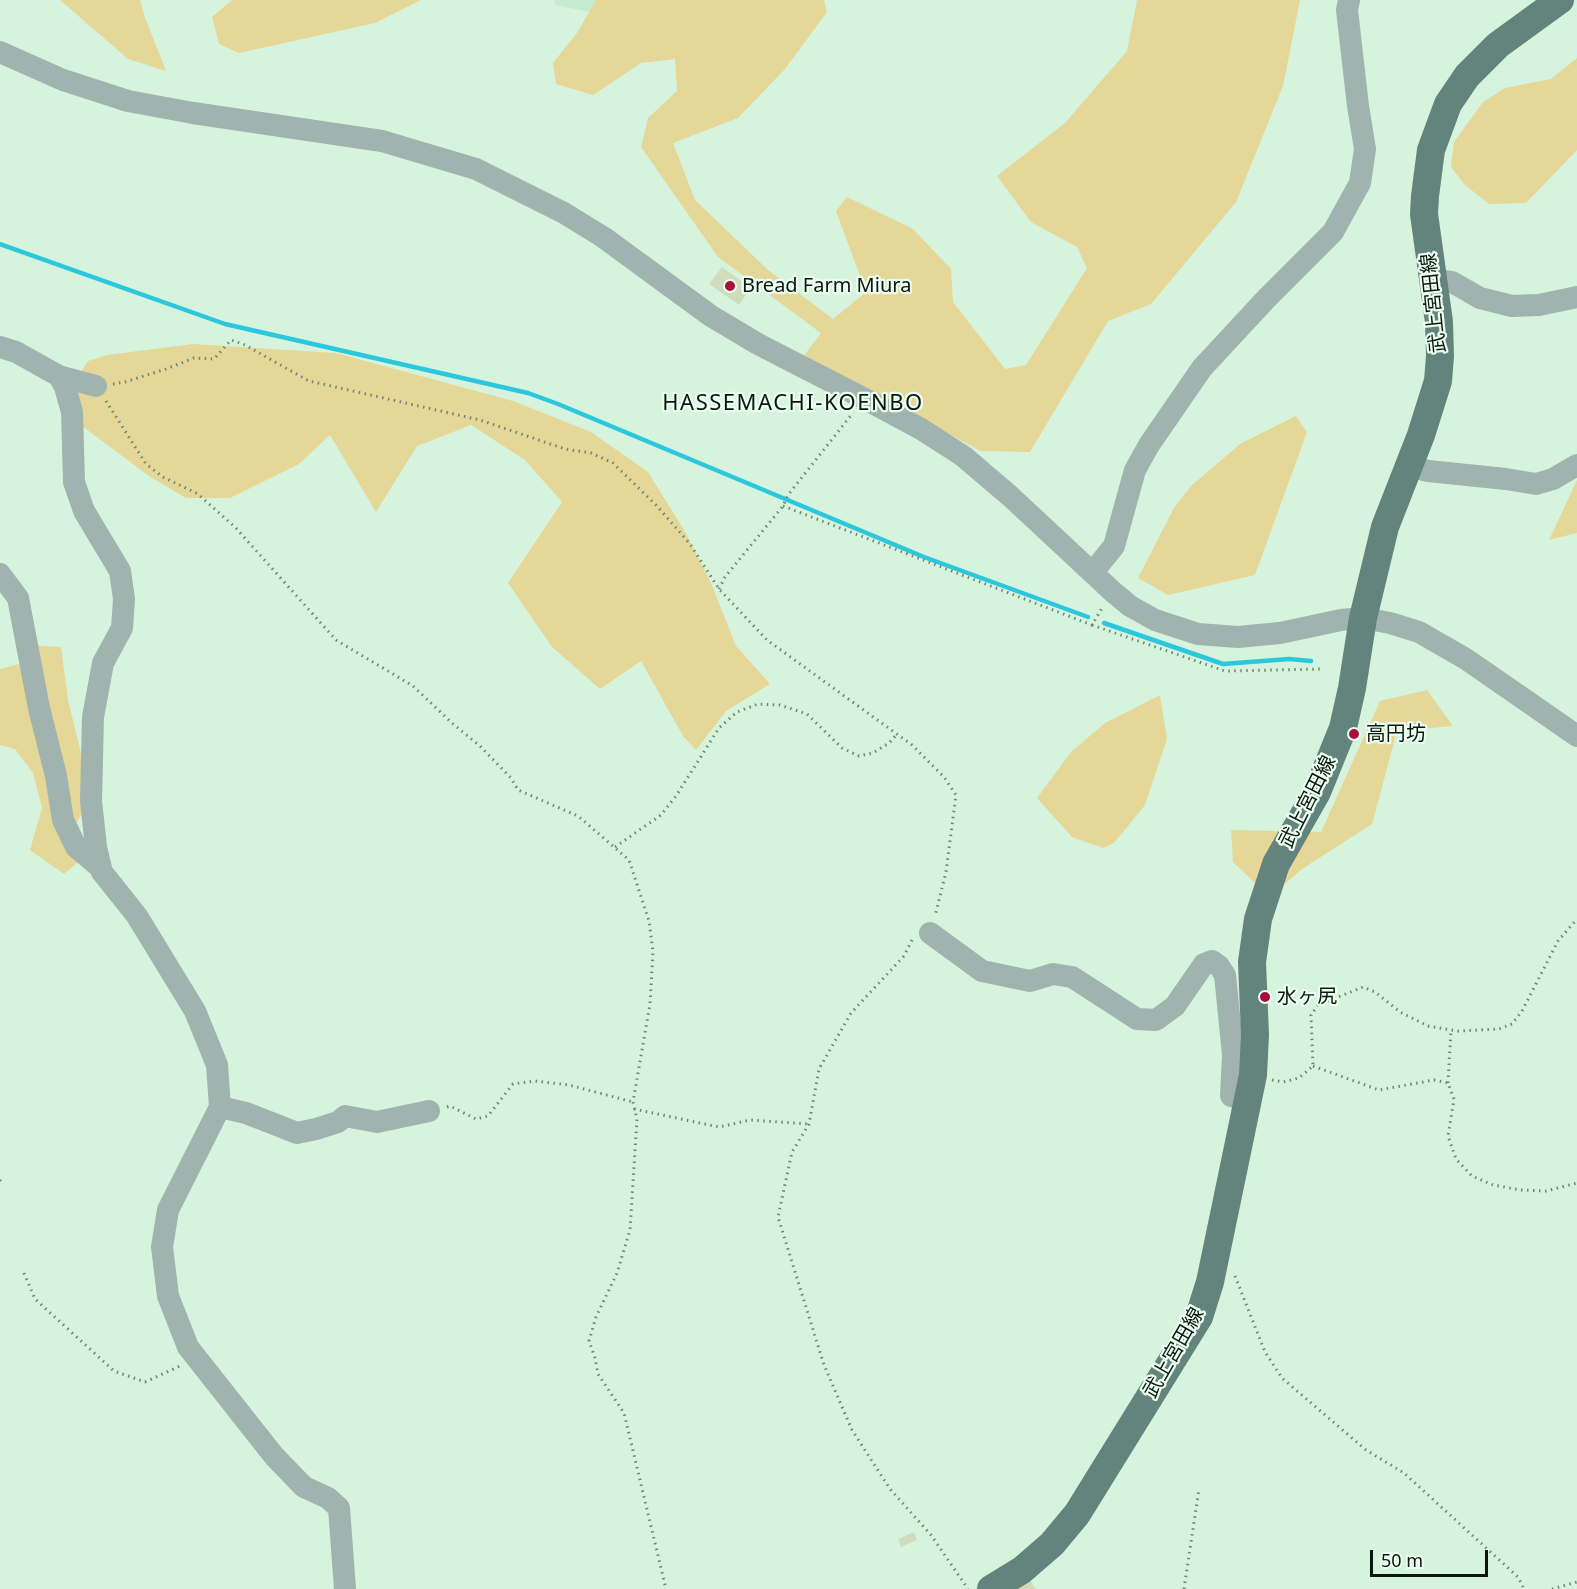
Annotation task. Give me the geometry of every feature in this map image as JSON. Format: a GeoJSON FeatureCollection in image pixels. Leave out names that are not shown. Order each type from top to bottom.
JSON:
{"type":"FeatureCollection","features":[{"type":"Feature","properties":{"kind":"main road","name":"武上宮田線"},"geometry":{"type":"LineString","coordinates":[[991,1589],[1022,1570],[1052,1544],[1077,1514],[1199,1317],[1210,1282],[1251,1087],[1254,1035],[1252,962],[1258,920],[1276,864],[1317,792],[1337,746],[1352,688],[1363,618],[1385,526],[1409,466],[1438,381],[1440,341],[1426,234],[1425,196],[1431,150],[1448,104],[1467,76],[1498,45],[1560,0]]}},
{"type":"Feature","properties":{"kind":"street"},"geometry":{"type":"LineString","coordinates":[[1092,572],[1114,546],[1136,470],[1149,445],[1202,368],[1333,232],[1360,183],[1365,149],[1347,10],[1349,0]]}},
{"type":"Feature","properties":{"kind":"street"},"geometry":{"type":"LineString","coordinates":[[0,52],[63,80],[128,100],[193,113],[381,141],[476,169],[520,190],[593,231],[711,316],[921,429],[963,456],[1010,496],[1112,591],[1130,606],[1155,620],[1184,631],[1211,636],[1269,635],[1341,620],[1363,618],[1390,623],[1419,632],[1466,659],[1577,736]]}},
{"type":"Feature","properties":{"kind":"street"},"geometry":{"type":"LineString","coordinates":[[1433,279],[1452,282],[1479,298],[1512,306],[1539,305],[1577,297]]}},
{"type":"Feature","properties":{"kind":"street"},"geometry":{"type":"LineString","coordinates":[[0,347],[16,352],[59,376],[96,386]]}},
{"type":"Feature","properties":{"kind":"street"},"geometry":{"type":"LineString","coordinates":[[59,376],[65,387],[72,412],[74,482],[84,511],[120,571],[124,599],[122,628],[103,663],[93,717],[91,801],[96,847],[102,872],[137,916],[195,1011],[217,1065],[220,1107],[168,1210],[162,1247],[168,1296],[188,1347],[274,1456],[304,1487],[328,1498],[339,1508],[345,1589]]}},
{"type":"Feature","properties":{"kind":"street"},"geometry":{"type":"LineString","coordinates":[[1409,466],[1428,471],[1536,484],[1553,479],[1577,465]]}},
{"type":"Feature","properties":{"kind":"street"},"geometry":{"type":"LineString","coordinates":[[0,574],[18,598],[39,708],[56,776],[63,820],[75,847],[101,868]]}},
{"type":"Feature","properties":{"kind":"street"},"geometry":{"type":"LineString","coordinates":[[930,933],[982,971],[1030,981],[1053,974],[1072,976],[1137,1019],[1156,1020],[1175,1006],[1204,964],[1212,961],[1225,975],[1233,1055],[1231,1096],[1251,1087]]}},
{"type":"Feature","properties":{"kind":"street"},"geometry":{"type":"LineString","coordinates":[[220,1107],[254,1116],[297,1132],[327,1125],[345,1116],[377,1122],[429,1111]]}},
{"type":"Feature","properties":{"kind":"path"},"geometry":{"type":"LineString","coordinates":[[666,1589],[635,1467],[624,1413],[598,1374],[589,1341],[596,1317],[617,1273],[630,1230],[637,1119],[633,1102],[650,1004],[653,951],[649,921],[630,860],[578,816],[518,790],[511,778],[480,746],[413,686],[336,640],[235,527],[198,494],[163,477],[146,464],[96,386],[125,382],[194,358],[214,359],[231,340],[245,345],[309,381],[480,420],[565,449],[591,453],[613,463],[657,506],[690,544],[719,589],[767,640],[912,745],[944,777],[956,795],[946,872],[930,933],[920,925],[904,956],[851,1013],[819,1069],[809,1124],[792,1152],[778,1218],[824,1365],[852,1430],[890,1489],[931,1535],[968,1589]]}},
{"type":"Feature","properties":{"kind":"path"},"geometry":{"type":"LineString","coordinates":[[719,589],[725,577],[784,504],[788,495],[865,399]]}},
{"type":"Feature","properties":{"kind":"path"},"geometry":{"type":"LineString","coordinates":[[784,504],[1092,625],[1225,671],[1323,669]]}},
{"type":"Feature","properties":{"kind":"path"},"geometry":{"type":"LineString","coordinates":[[1092,625],[1112,591]]}},
{"type":"Feature","properties":{"kind":"path"},"geometry":{"type":"LineString","coordinates":[[615,847],[661,815],[676,796],[719,728],[737,712],[758,704],[780,705],[807,714],[842,748],[859,756],[873,753],[897,735]]}},
{"type":"Feature","properties":{"kind":"path"},"geometry":{"type":"LineString","coordinates":[[1313,1066],[1311,1015],[1318,1005],[1363,987],[1375,992],[1400,1012],[1428,1026],[1451,1030],[1499,1029],[1512,1024],[1522,1011],[1558,941],[1577,919]]}},
{"type":"Feature","properties":{"kind":"path"},"geometry":{"type":"LineString","coordinates":[[1451,1030],[1448,1083],[1454,1099],[1448,1136],[1456,1159],[1472,1176],[1493,1185],[1521,1190],[1546,1191],[1577,1184]]}},
{"type":"Feature","properties":{"kind":"path"},"geometry":{"type":"LineString","coordinates":[[1251,1087],[1299,1078],[1313,1066]]}},
{"type":"Feature","properties":{"kind":"path"},"geometry":{"type":"LineString","coordinates":[[1313,1066],[1380,1090],[1434,1080],[1448,1083]]}},
{"type":"Feature","properties":{"kind":"path"},"geometry":{"type":"LineString","coordinates":[[429,1111],[450,1106],[476,1119],[488,1116],[513,1084],[535,1081],[568,1085],[633,1102]]}},
{"type":"Feature","properties":{"kind":"path"},"geometry":{"type":"LineString","coordinates":[[634,1109],[719,1126],[750,1120],[809,1124]]}},
{"type":"Feature","properties":{"kind":"path"},"geometry":{"type":"LineString","coordinates":[[1232,1269],[1265,1352],[1282,1378],[1366,1450],[1404,1473],[1518,1577],[1524,1589]]}},
{"type":"Feature","properties":{"kind":"path"},"geometry":{"type":"LineString","coordinates":[[24,1274],[34,1299],[114,1371],[145,1382],[198,1358]]}},
{"type":"Feature","properties":{"kind":"path"},"geometry":{"type":"LineString","coordinates":[[1184,1589],[1199,1489]]}},
{"type":"Feature","properties":{"kind":"path"},"geometry":{"type":"LineString","coordinates":[[1552,1589],[1577,1582]]}},
{"type":"Feature","properties":{"kind":"shaded area"},"geometry":{"type":"Polygon","coordinates":[[[60,0],[140,0],[166,71],[128,59],[60,0]]]}},
{"type":"Feature","properties":{"kind":"shaded area"},"geometry":{"type":"Polygon","coordinates":[[[232,0],[421,0],[375,23],[239,53],[219,44],[212,17],[232,0]]]}},
{"type":"Feature","properties":{"kind":"shaded area"},"geometry":{"type":"Polygon","coordinates":[[[555,0],[613,0],[609,16],[555,5],[555,0]]]}},
{"type":"Feature","properties":{"kind":"shaded area"},"geometry":{"type":"Polygon","coordinates":[[[596,0],[824,0],[827,12],[785,69],[738,118],[673,143],[695,200],[768,270],[833,319],[866,292],[836,211],[847,197],[913,229],[951,269],[953,302],[1005,369],[1026,365],[1087,268],[1077,247],[1031,222],[997,176],[1065,123],[1127,51],[1137,0],[1300,0],[1283,86],[1236,202],[1151,304],[1108,321],[1030,452],[981,451],[803,357],[821,333],[718,257],[641,147],[648,118],[677,91],[675,59],[641,63],[593,95],[556,84],[553,63],[577,33],[596,0]]]}},
{"type":"Feature","properties":{"kind":"shaded area"},"geometry":{"type":"Polygon","coordinates":[[[1577,58],[1577,150],[1526,203],[1489,204],[1465,185],[1451,167],[1454,142],[1483,102],[1505,88],[1551,79],[1577,58]]]}},
{"type":"Feature","properties":{"kind":"shaded area"},"geometry":{"type":"Polygon","coordinates":[[[193,344],[336,353],[513,401],[591,432],[648,472],[684,530],[711,583],[736,646],[770,684],[726,711],[696,750],[683,736],[641,661],[600,689],[552,647],[508,583],[562,502],[525,460],[471,425],[417,446],[376,512],[330,435],[299,464],[230,498],[186,498],[149,476],[78,423],[74,383],[88,361],[107,355],[193,344]]]}},
{"type":"Feature","properties":{"kind":"shaded area"},"geometry":{"type":"Polygon","coordinates":[[[1296,416],[1307,432],[1255,575],[1168,595],[1138,578],[1174,508],[1191,486],[1240,444],[1296,416]]]}},
{"type":"Feature","properties":{"kind":"shaded area"},"geometry":{"type":"Polygon","coordinates":[[[1577,480],[1577,533],[1549,540],[1577,480]]]}},
{"type":"Feature","properties":{"kind":"shaded area"},"geometry":{"type":"Polygon","coordinates":[[[24,645],[61,647],[68,700],[83,762],[94,795],[71,831],[90,852],[64,874],[30,850],[42,808],[33,773],[15,749],[0,745],[0,669],[27,662],[24,645]]]}},
{"type":"Feature","properties":{"kind":"shaded area"},"geometry":{"type":"Polygon","coordinates":[[[1427,690],[1453,726],[1397,731],[1372,824],[1302,869],[1279,889],[1259,887],[1233,862],[1231,830],[1321,832],[1380,701],[1427,690]]]}},
{"type":"Feature","properties":{"kind":"shaded area"},"geometry":{"type":"Polygon","coordinates":[[[1160,695],[1167,739],[1145,805],[1114,843],[1103,848],[1072,837],[1037,798],[1071,752],[1105,723],[1160,695]]]}},
{"type":"Feature","properties":{"kind":"building"},"geometry":{"type":"Polygon","coordinates":[[[722,267],[751,288],[739,305],[709,284],[722,267]]]}},
{"type":"Feature","properties":{"kind":"building"},"geometry":{"type":"Polygon","coordinates":[[[914,1532],[917,1540],[901,1547],[898,1539],[914,1532]]]}},
{"type":"Feature","properties":{"kind":"building"},"geometry":{"type":"Polygon","coordinates":[[[1029,1579],[1036,1589],[1014,1589],[1029,1579]]]}},
{"type":"Feature","properties":{"kind":"waterway"},"geometry":{"type":"LineString","coordinates":[[0,244],[225,324],[528,393],[924,557],[1088,617]]}},
{"type":"Feature","properties":{"kind":"waterway"},"geometry":{"type":"LineString","coordinates":[[1104,623],[1223,664],[1289,659],[1311,661]]}},
{"type":"Feature","properties":{"kind":"place","name":"Bread Farm Miura"},"geometry":{"type":"Point","coordinates":[730,286]}},
{"type":"Feature","properties":{"kind":"place","name":"高円坊"},"geometry":{"type":"Point","coordinates":[1354,734]}},
{"type":"Feature","properties":{"kind":"place","name":"水ヶ尻"},"geometry":{"type":"Point","coordinates":[1265,997]}},
{"type":"Feature","properties":{"kind":"district","name":"HASSEMACHI-KOENBO"},"geometry":{"type":"Point","coordinates":[793,404]}}]}
